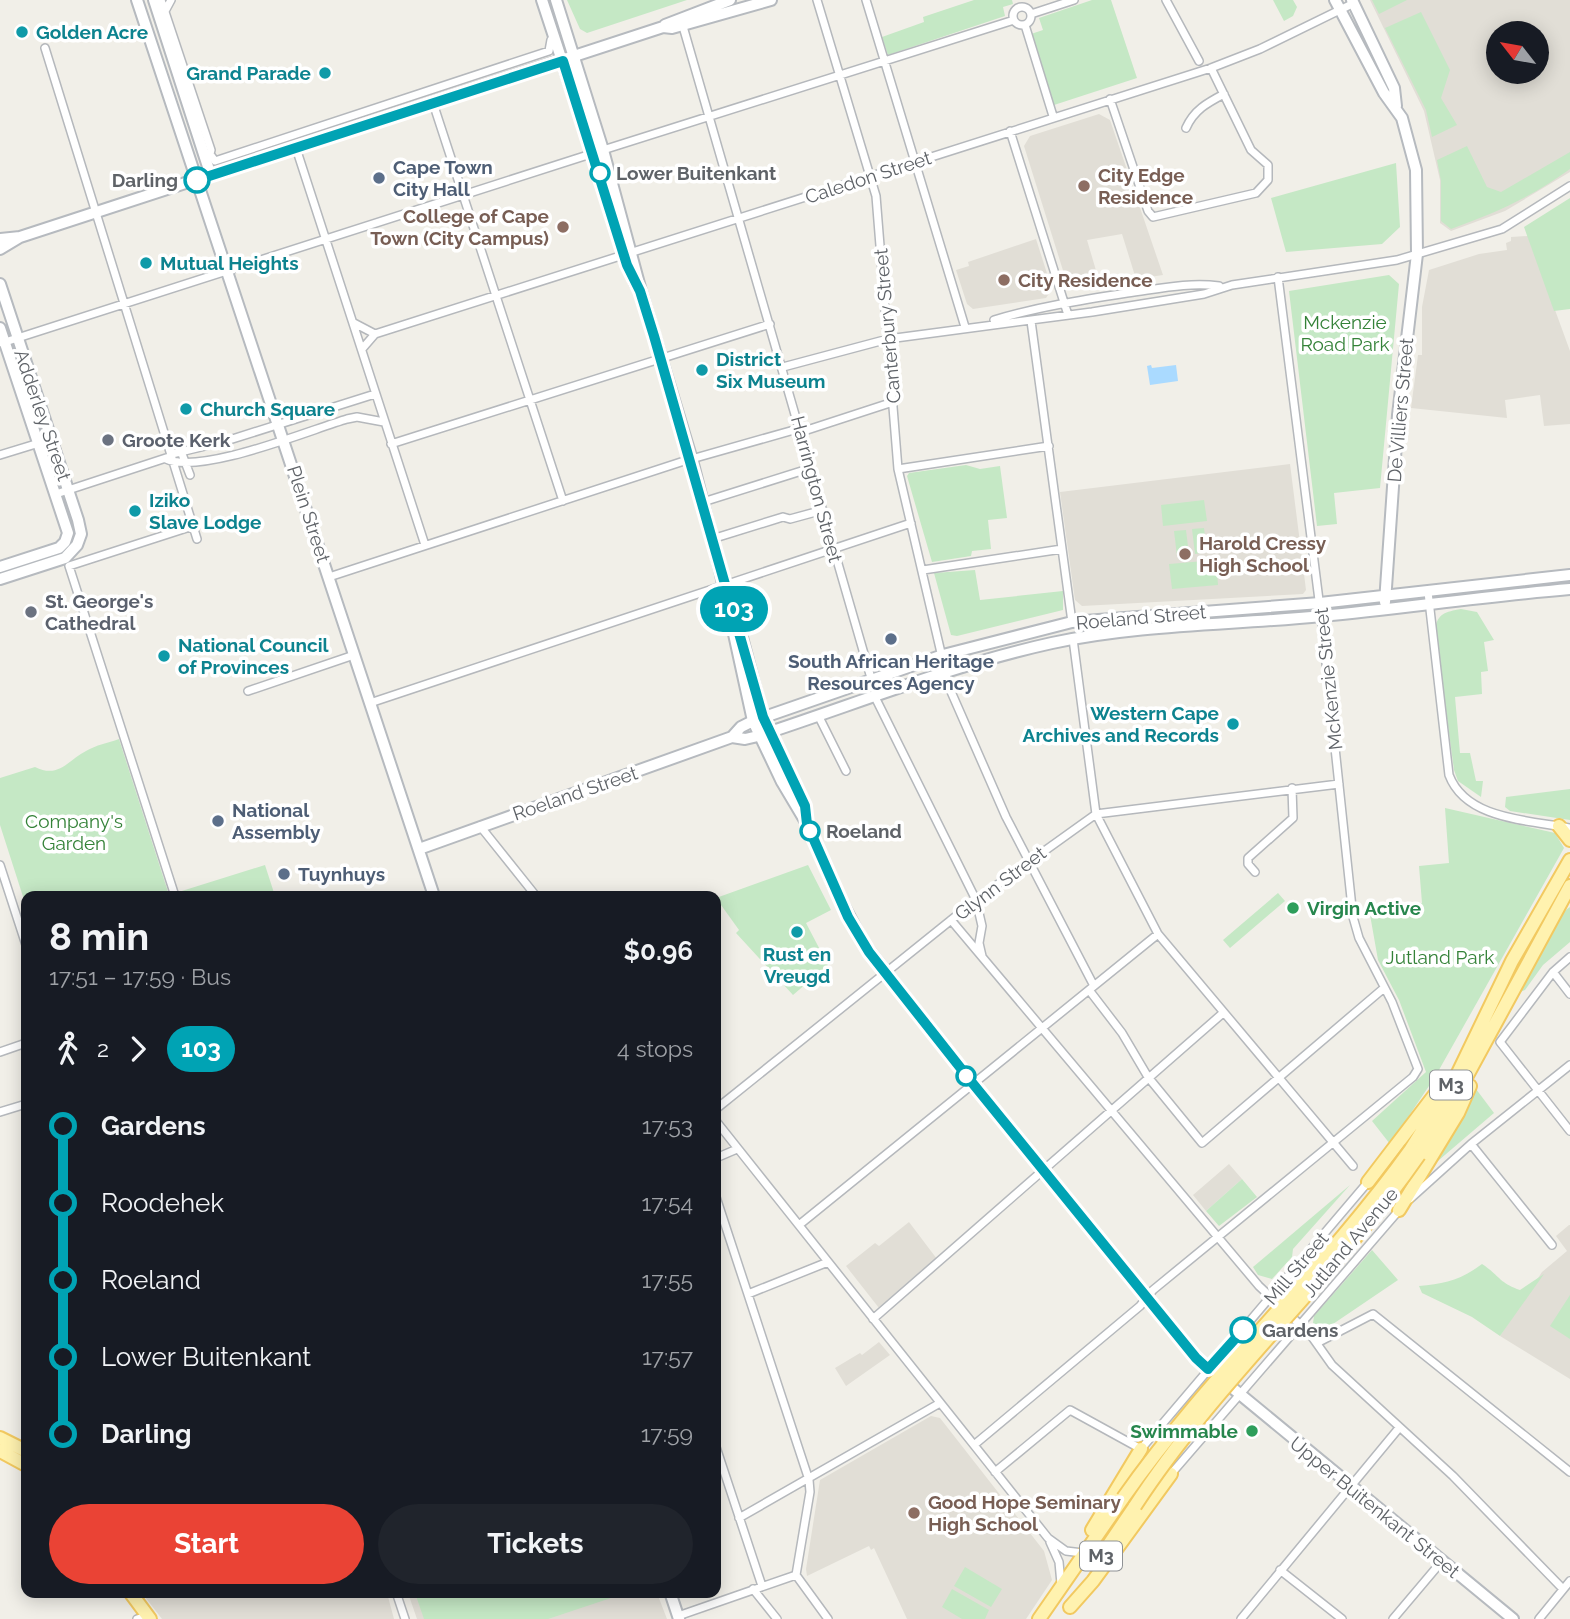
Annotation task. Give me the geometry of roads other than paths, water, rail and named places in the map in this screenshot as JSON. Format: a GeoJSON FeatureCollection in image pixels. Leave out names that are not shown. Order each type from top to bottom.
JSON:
{"type":"FeatureCollection","features":[{"type":"Feature","properties":{"kind":"main road","name":"Plein Street"},"geometry":{"type":"LineString","coordinates":[[137,0],[432,891]]}},
{"type":"Feature","properties":{"kind":"main road"},"geometry":{"type":"LineString","coordinates":[[154,0],[211,176]]}},
{"type":"Feature","properties":{"kind":"main road"},"geometry":{"type":"LineString","coordinates":[[540,0],[568,59]]}},
{"type":"Feature","properties":{"kind":"main road"},"geometry":{"type":"LineString","coordinates":[[556,0],[568,59]]}},
{"type":"Feature","properties":{"kind":"main road"},"geometry":{"type":"LineString","coordinates":[[0,248],[20,237],[681,21],[730,0]]}},
{"type":"Feature","properties":{"kind":"main road"},"geometry":{"type":"LineString","coordinates":[[681,21],[771,0]]}},
{"type":"Feature","properties":{"kind":"main road"},"geometry":{"type":"LineString","coordinates":[[1353,1],[1394,88],[1396,106]]}},
{"type":"Feature","properties":{"kind":"main road"},"geometry":{"type":"LineString","coordinates":[[1337,5],[1384,93],[1396,106]]}},
{"type":"Feature","properties":{"kind":"main road","name":"Upper Buitenkant Street"},"geometry":{"type":"LineString","coordinates":[[568,59],[599,151],[692,460],[758,719],[848,917],[886,973],[974,1085],[1196,1358],[1513,1619]]}},
{"type":"Feature","properties":{"kind":"main road","name":"De Villiers Street"},"geometry":{"type":"LineString","coordinates":[[1385,608],[1398,415],[1417,254],[1416,170],[1407,134],[1396,106]]}},
{"type":"Feature","properties":{"kind":"main road"},"geometry":{"type":"LineString","coordinates":[[0,239],[20,237]]}},
{"type":"Feature","properties":{"kind":"main road","name":"Adderley Street"},"geometry":{"type":"LineString","coordinates":[[0,284],[69,489],[81,534],[77,545],[65,558],[0,579]]}},
{"type":"Feature","properties":{"kind":"main road","name":"Adderley Street"},"geometry":{"type":"LineString","coordinates":[[0,328],[2,342],[68,533],[65,542],[51,551],[0,567]]}},
{"type":"Feature","properties":{"kind":"main road","name":"Roeland Street"},"geometry":{"type":"LineString","coordinates":[[419,849],[732,737],[764,734],[874,695],[1073,639],[1122,631],[1321,616],[1385,608],[1429,598],[1570,575]]}},
{"type":"Feature","properties":{"kind":"main road","name":"Roeland Street"},"geometry":{"type":"LineString","coordinates":[[732,737],[741,727],[758,719],[871,678],[943,655],[1072,622],[1385,596],[1429,598],[1570,589]]}},
{"type":"Feature","properties":{"kind":"main road"},"geometry":{"type":"LineString","coordinates":[[1564,827],[1570,840]]}},
{"type":"Feature","properties":{"kind":"main road"},"geometry":{"type":"LineString","coordinates":[[1562,874],[1570,851]]}},
{"type":"Feature","properties":{"kind":"main road","name":"Jutland Avenue"},"geometry":{"type":"LineString","coordinates":[[1070,1607],[1187,1432],[1369,1223],[1494,1039],[1565,891],[1562,874],[1570,860]]}},
{"type":"Feature","properties":{"kind":"main road","name":"Jutland Avenue"},"geometry":{"type":"LineString","coordinates":[[1085,1550],[1178,1424],[1415,1152],[1470,1049],[1512,961],[1565,891]]}},
{"type":"Feature","properties":{"kind":"main road"},"geometry":{"type":"LineString","coordinates":[[1399,1210],[1458,1113],[1494,1039]]}},
{"type":"Feature","properties":{"kind":"main road"},"geometry":{"type":"LineString","coordinates":[[1368,1182],[1470,1049]]}},
{"type":"Feature","properties":{"kind":"main road"},"geometry":{"type":"LineString","coordinates":[[0,1438],[21,1448]]}},
{"type":"Feature","properties":{"kind":"main road"},"geometry":{"type":"LineString","coordinates":[[1085,1550],[1105,1506],[1141,1449]]}},
{"type":"Feature","properties":{"kind":"main road"},"geometry":{"type":"LineString","coordinates":[[0,1451],[21,1462]]}},
{"type":"Feature","properties":{"kind":"main road"},"geometry":{"type":"LineString","coordinates":[[1070,1607],[1093,1581],[1171,1474]]}},
{"type":"Feature","properties":{"kind":"main road","name":"M3"},"geometry":{"type":"LineString","coordinates":[[1038,1619],[1085,1550]]}},
{"type":"Feature","properties":{"kind":"main road"},"geometry":{"type":"LineString","coordinates":[[133,1598],[145,1618]]}},
{"type":"Feature","properties":{"kind":"main road"},"geometry":{"type":"LineString","coordinates":[[672,1598],[679,1618]]}},
{"type":"Feature","properties":{"kind":"main road","name":"M3"},"geometry":{"type":"LineString","coordinates":[[1062,1619],[1070,1607]]}},
{"type":"Feature","properties":{"kind":"street"},"geometry":{"type":"LineString","coordinates":[[161,0],[210,153],[215,161],[549,51],[552,44],[540,0]]}},
{"type":"Feature","properties":{"kind":"street"},"geometry":{"type":"LineString","coordinates":[[164,13],[171,0]]}},
{"type":"Feature","properties":{"kind":"street","name":"Canterbury Street"},"geometry":{"type":"LineString","coordinates":[[817,0],[876,196],[898,469],[951,694],[1028,862],[1091,988],[1148,1077],[1202,1143],[1279,1079]]}},
{"type":"Feature","properties":{"kind":"street"},"geometry":{"type":"LineString","coordinates":[[866,0],[965,327]]}},
{"type":"Feature","properties":{"kind":"street"},"geometry":{"type":"LineString","coordinates":[[1053,116],[1025,25],[1031,14],[1074,0]]}},
{"type":"Feature","properties":{"kind":"street"},"geometry":{"type":"LineString","coordinates":[[1166,0],[1199,61]]}},
{"type":"Feature","properties":{"kind":"street","name":"Caledon Street"},"geometry":{"type":"LineString","coordinates":[[375,334],[629,255],[1053,116],[1212,68],[1259,49],[1337,5],[1353,1]]}},
{"type":"Feature","properties":{"kind":"street"},"geometry":{"type":"LineString","coordinates":[[1014,20],[1018,4],[1031,14]]}},
{"type":"Feature","properties":{"kind":"street"},"geometry":{"type":"LineString","coordinates":[[2,342],[1014,20],[1025,25]]}},
{"type":"Feature","properties":{"kind":"street","name":"Harrington Street"},"geometry":{"type":"LineString","coordinates":[[681,21],[871,678]]}},
{"type":"Feature","properties":{"kind":"street"},"geometry":{"type":"LineString","coordinates":[[45,48],[197,539]]}},
{"type":"Feature","properties":{"kind":"street"},"geometry":{"type":"LineString","coordinates":[[1110,99],[1148,211],[1153,217],[1161,218],[1256,193],[1268,180],[1268,165],[1251,150],[1212,68]]}},
{"type":"Feature","properties":{"kind":"street"},"geometry":{"type":"LineString","coordinates":[[1186,128],[1192,116],[1205,103],[1224,94]]}},
{"type":"Feature","properties":{"kind":"street"},"geometry":{"type":"LineString","coordinates":[[433,103],[563,500]]}},
{"type":"Feature","properties":{"kind":"street"},"geometry":{"type":"LineString","coordinates":[[1010,131],[1068,315]]}},
{"type":"Feature","properties":{"kind":"street"},"geometry":{"type":"LineString","coordinates":[[296,148],[425,545]]}},
{"type":"Feature","properties":{"kind":"street"},"geometry":{"type":"LineString","coordinates":[[979,324],[1031,321],[1204,294],[1222,286],[1397,260],[1502,229],[1570,186]]}},
{"type":"Feature","properties":{"kind":"street","name":"McKenzie Street"},"geometry":{"type":"LineString","coordinates":[[1278,277],[1320,603],[1353,917],[1359,938],[1384,988],[1418,1069],[1413,1077],[1333,1143]]}},
{"type":"Feature","properties":{"kind":"street"},"geometry":{"type":"LineString","coordinates":[[783,368],[888,339],[965,327],[1066,303],[1200,283],[1222,286]]}},
{"type":"Feature","properties":{"kind":"street"},"geometry":{"type":"LineString","coordinates":[[352,320],[362,330],[375,334],[362,349]]}},
{"type":"Feature","properties":{"kind":"street"},"geometry":{"type":"LineString","coordinates":[[1031,321],[1072,622]]}},
{"type":"Feature","properties":{"kind":"street"},"geometry":{"type":"LineString","coordinates":[[391,444],[770,324]]}},
{"type":"Feature","properties":{"kind":"street"},"geometry":{"type":"LineString","coordinates":[[56,494],[171,459],[180,449],[279,424],[375,394]]}},
{"type":"Feature","properties":{"kind":"street"},"geometry":{"type":"LineString","coordinates":[[329,577],[563,500],[893,402]]}},
{"type":"Feature","properties":{"kind":"street"},"geometry":{"type":"LineString","coordinates":[[171,459],[185,464],[219,459],[347,418],[384,422]]}},
{"type":"Feature","properties":{"kind":"street"},"geometry":{"type":"LineString","coordinates":[[0,455],[39,443]]}},
{"type":"Feature","properties":{"kind":"street"},"geometry":{"type":"LineString","coordinates":[[898,469],[1049,446]]}},
{"type":"Feature","properties":{"kind":"street"},"geometry":{"type":"LineString","coordinates":[[180,449],[190,475]]}},
{"type":"Feature","properties":{"kind":"street"},"geometry":{"type":"LineString","coordinates":[[703,502],[811,468]]}},
{"type":"Feature","properties":{"kind":"street"},"geometry":{"type":"LineString","coordinates":[[712,538],[783,517],[790,519],[823,510]]}},
{"type":"Feature","properties":{"kind":"street"},"geometry":{"type":"LineString","coordinates":[[370,703],[911,523]]}},
{"type":"Feature","properties":{"kind":"street"},"geometry":{"type":"LineString","coordinates":[[173,891],[69,566],[193,526]]}},
{"type":"Feature","properties":{"kind":"street"},"geometry":{"type":"LineString","coordinates":[[923,570],[1062,549]]}},
{"type":"Feature","properties":{"kind":"street"},"geometry":{"type":"LineString","coordinates":[[1429,598],[1447,762],[1453,785],[1467,802],[1482,810],[1564,827]]}},
{"type":"Feature","properties":{"kind":"street"},"geometry":{"type":"LineString","coordinates":[[1073,639],[1096,814],[1158,934],[1353,1166]]}},
{"type":"Feature","properties":{"kind":"street"},"geometry":{"type":"LineString","coordinates":[[248,691],[354,655]]}},
{"type":"Feature","properties":{"kind":"street"},"geometry":{"type":"LineString","coordinates":[[874,695],[976,900],[982,926],[979,943],[982,959]]}},
{"type":"Feature","properties":{"kind":"street"},"geometry":{"type":"LineString","coordinates":[[818,715],[846,771]]}},
{"type":"Feature","properties":{"kind":"street","name":"Glynn Street"},"geometry":{"type":"LineString","coordinates":[[721,1105],[976,900],[1096,814],[1339,784]]}},
{"type":"Feature","properties":{"kind":"street"},"geometry":{"type":"LineString","coordinates":[[1255,872],[1248,864],[1248,858],[1293,818],[1292,788]]}},
{"type":"Feature","properties":{"kind":"street"},"geometry":{"type":"LineString","coordinates":[[480,825],[532,891]]}},
{"type":"Feature","properties":{"kind":"street"},"geometry":{"type":"LineString","coordinates":[[0,865],[21,930]]}},
{"type":"Feature","properties":{"kind":"street"},"geometry":{"type":"LineString","coordinates":[[951,920],[1217,1237],[1271,1297],[1318,1343],[1332,1364],[1452,1476],[1563,1590]]}},
{"type":"Feature","properties":{"kind":"street"},"geometry":{"type":"LineString","coordinates":[[799,1225],[1158,934]]}},
{"type":"Feature","properties":{"kind":"street"},"geometry":{"type":"LineString","coordinates":[[1570,957],[1553,972],[1494,1039],[1570,1131]]}},
{"type":"Feature","properties":{"kind":"street"},"geometry":{"type":"LineString","coordinates":[[1553,972],[1570,995]]}},
{"type":"Feature","properties":{"kind":"street"},"geometry":{"type":"LineString","coordinates":[[1279,1079],[1384,988]]}},
{"type":"Feature","properties":{"kind":"street"},"geometry":{"type":"LineString","coordinates":[[873,1319],[1223,1013]]}},
{"type":"Feature","properties":{"kind":"street"},"geometry":{"type":"LineString","coordinates":[[0,1052],[21,1045]]}},
{"type":"Feature","properties":{"kind":"street","name":"Mill Street"},"geometry":{"type":"LineString","coordinates":[[1171,1474],[1399,1210],[1471,1144],[1570,1065]]}},
{"type":"Feature","properties":{"kind":"street"},"geometry":{"type":"LineString","coordinates":[[0,1112],[21,1106]]}},
{"type":"Feature","properties":{"kind":"street"},"geometry":{"type":"LineString","coordinates":[[721,1128],[1048,1538],[1059,1562],[1061,1585]]}},
{"type":"Feature","properties":{"kind":"street"},"geometry":{"type":"LineString","coordinates":[[974,1446],[1217,1237],[1333,1143]]}},
{"type":"Feature","properties":{"kind":"street"},"geometry":{"type":"LineString","coordinates":[[1471,1144],[1552,1245]]}},
{"type":"Feature","properties":{"kind":"street"},"geometry":{"type":"LineString","coordinates":[[721,1156],[737,1149]]}},
{"type":"Feature","properties":{"kind":"street","name":"Mill Street"},"geometry":{"type":"LineString","coordinates":[[1141,1449],[1368,1182]]}},
{"type":"Feature","properties":{"kind":"street"},"geometry":{"type":"LineString","coordinates":[[721,1212],[809,1480],[810,1492],[796,1575],[828,1619]]}},
{"type":"Feature","properties":{"kind":"street"},"geometry":{"type":"LineString","coordinates":[[748,1294],[828,1262]]}},
{"type":"Feature","properties":{"kind":"street"},"geometry":{"type":"LineString","coordinates":[[1318,1343],[1373,1314],[1570,1472]]}},
{"type":"Feature","properties":{"kind":"street"},"geometry":{"type":"LineString","coordinates":[[739,1518],[940,1403]]}},
{"type":"Feature","properties":{"kind":"street"},"geometry":{"type":"LineString","coordinates":[[995,1472],[1070,1410],[1141,1449]]}},
{"type":"Feature","properties":{"kind":"street"},"geometry":{"type":"LineString","coordinates":[[1241,1619],[1399,1427]]}},
{"type":"Feature","properties":{"kind":"street"},"geometry":{"type":"LineString","coordinates":[[721,1465],[762,1586]]}},
{"type":"Feature","properties":{"kind":"street"},"geometry":{"type":"LineString","coordinates":[[1048,1538],[1066,1551],[1085,1550]]}},
{"type":"Feature","properties":{"kind":"street"},"geometry":{"type":"LineString","coordinates":[[1393,1619],[1442,1561]]}},
{"type":"Feature","properties":{"kind":"street"},"geometry":{"type":"LineString","coordinates":[[1280,1570],[1342,1619]]}},
{"type":"Feature","properties":{"kind":"street"},"geometry":{"type":"LineString","coordinates":[[679,1618],[796,1575]]}},
{"type":"Feature","properties":{"kind":"street"},"geometry":{"type":"LineString","coordinates":[[1539,1619],[1570,1581]]}},
{"type":"Feature","properties":{"kind":"street"},"geometry":{"type":"LineString","coordinates":[[753,1589],[777,1619]]}},
{"type":"Feature","properties":{"kind":"street"},"geometry":{"type":"LineString","coordinates":[[398,1598],[405,1619]]}},
{"type":"Feature","properties":{"kind":"water"},"geometry":{"type":"Polygon","coordinates":[[[1151,365],[1152,368],[1176,365],[1178,381],[1150,385],[1147,366],[1151,365]]]}},
{"type":"Feature","properties":{"kind":"place","name":"Golden Acre"},"geometry":{"type":"Point","coordinates":[22,32]}},
{"type":"Feature","properties":{"kind":"place","name":"Grand Parade"},"geometry":{"type":"Point","coordinates":[325,73]}},
{"type":"Feature","properties":{"kind":"place","name":"Lower Buitenkant"},"geometry":{"type":"Point","coordinates":[600,173]}},
{"type":"Feature","properties":{"kind":"place","name":"Cape Town City Hall"},"geometry":{"type":"Point","coordinates":[379,178]}},
{"type":"Feature","properties":{"kind":"place","name":"Darling"},"geometry":{"type":"Point","coordinates":[197,180]}},
{"type":"Feature","properties":{"kind":"place","name":"City Edge Residence"},"geometry":{"type":"Point","coordinates":[1084,186]}},
{"type":"Feature","properties":{"kind":"place","name":"College of Cape Town (City Campus)"},"geometry":{"type":"Point","coordinates":[563,227]}},
{"type":"Feature","properties":{"kind":"place","name":"Mutual Heights"},"geometry":{"type":"Point","coordinates":[146,263]}},
{"type":"Feature","properties":{"kind":"place","name":"City Residence"},"geometry":{"type":"Point","coordinates":[1004,280]}},
{"type":"Feature","properties":{"kind":"place","name":"District Six Museum"},"geometry":{"type":"Point","coordinates":[702,370]}},
{"type":"Feature","properties":{"kind":"place","name":"Church Square"},"geometry":{"type":"Point","coordinates":[186,409]}},
{"type":"Feature","properties":{"kind":"place","name":"Groote Kerk"},"geometry":{"type":"Point","coordinates":[108,440]}},
{"type":"Feature","properties":{"kind":"place","name":"Iziko Slave Lodge"},"geometry":{"type":"Point","coordinates":[135,511]}},
{"type":"Feature","properties":{"kind":"place","name":"Harold Cressy High School"},"geometry":{"type":"Point","coordinates":[1185,554]}},
{"type":"Feature","properties":{"kind":"place","name":"St. George's Cathedral"},"geometry":{"type":"Point","coordinates":[31,612]}},
{"type":"Feature","properties":{"kind":"place","name":"South African Heritage Resources Agency"},"geometry":{"type":"Point","coordinates":[891,639]}},
{"type":"Feature","properties":{"kind":"place","name":"National Council of Provinces"},"geometry":{"type":"Point","coordinates":[164,656]}},
{"type":"Feature","properties":{"kind":"place","name":"Western Cape Archives and Records"},"geometry":{"type":"Point","coordinates":[1233,724]}},
{"type":"Feature","properties":{"kind":"place","name":"National Assembly"},"geometry":{"type":"Point","coordinates":[218,821]}},
{"type":"Feature","properties":{"kind":"place","name":"Roeland"},"geometry":{"type":"Point","coordinates":[810,831]}},
{"type":"Feature","properties":{"kind":"place","name":"Tuynhuys"},"geometry":{"type":"Point","coordinates":[284,874]}},
{"type":"Feature","properties":{"kind":"place","name":"Virgin Active"},"geometry":{"type":"Point","coordinates":[1293,908]}},
{"type":"Feature","properties":{"kind":"place","name":"Rust en Vreugd"},"geometry":{"type":"Point","coordinates":[797,932]}},
{"type":"Feature","properties":{"kind":"place","name":"Gardens"},"geometry":{"type":"Point","coordinates":[1243,1330]}},
{"type":"Feature","properties":{"kind":"place","name":"Swimmable"},"geometry":{"type":"Point","coordinates":[1252,1431]}},
{"type":"Feature","properties":{"kind":"place","name":"Good Hope Seminary High School"},"geometry":{"type":"Point","coordinates":[914,1513]}},
{"type":"Feature","properties":{"kind":"park label","name":"Mckenzie Road Park"},"geometry":{"type":"Point","coordinates":[1345,333]}},
{"type":"Feature","properties":{"kind":"park label","name":"Company's Garden"},"geometry":{"type":"Point","coordinates":[74,832]}},
{"type":"Feature","properties":{"kind":"park label","name":"Jutland Park"},"geometry":{"type":"Point","coordinates":[1440,957]}}]}
